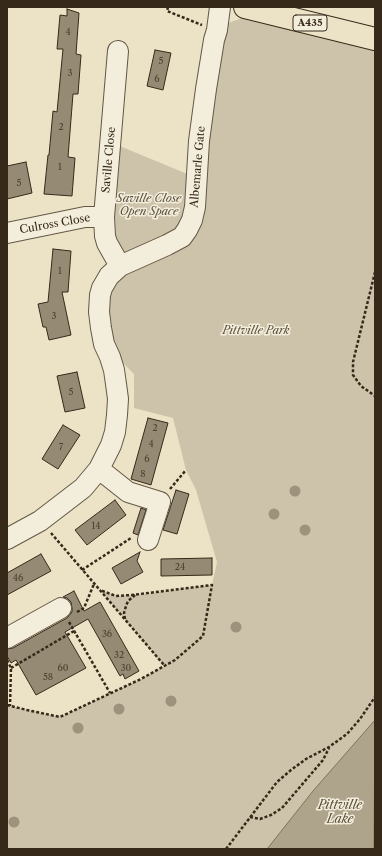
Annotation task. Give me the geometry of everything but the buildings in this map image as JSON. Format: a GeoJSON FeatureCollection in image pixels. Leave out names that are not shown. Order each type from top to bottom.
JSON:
{"type":"FeatureCollection","features":[{"type":"Feature","properties":{"kind":"main road","name":"A435"},"geometry":{"type":"LineString","coordinates":[[245,7],[375,39]]}},
{"type":"Feature","properties":{"kind":"street","name":"Albemarle Gate"},"geometry":{"type":"LineString","coordinates":[[7,540],[40,521],[83,488],[99,469],[111,445],[115,432],[118,399],[114,370],[104,344],[101,328],[99,312],[100,295],[109,276],[120,266],[182,237],[192,220],[195,207],[199,141],[220,7]]}},
{"type":"Feature","properties":{"kind":"street","name":"Saville Close"},"geometry":{"type":"LineString","coordinates":[[118,51],[104,217],[107,243],[120,266]]}},
{"type":"Feature","properties":{"kind":"street","name":"Culross Close"},"geometry":{"type":"LineString","coordinates":[[7,233],[85,217],[104,217]]}},
{"type":"Feature","properties":{"kind":"street"},"geometry":{"type":"LineString","coordinates":[[99,469],[128,492],[160,502],[148,540]]}},
{"type":"Feature","properties":{"kind":"street"},"geometry":{"type":"LineString","coordinates":[[7,638],[64,613]]}},
{"type":"Feature","properties":{"kind":"path"},"geometry":{"type":"LineString","coordinates":[[168,7],[167,11],[217,30]]}},
{"type":"Feature","properties":{"kind":"path"},"geometry":{"type":"LineString","coordinates":[[375,272],[353,362],[353,375],[361,386],[375,396]]}},
{"type":"Feature","properties":{"kind":"path"},"geometry":{"type":"LineString","coordinates":[[160,502],[186,470]]}},
{"type":"Feature","properties":{"kind":"path"},"geometry":{"type":"LineString","coordinates":[[40,521],[164,666]]}},
{"type":"Feature","properties":{"kind":"path"},"geometry":{"type":"LineString","coordinates":[[82,570],[129,539],[136,536],[148,540]]}},
{"type":"Feature","properties":{"kind":"path"},"geometry":{"type":"LineString","coordinates":[[94,584],[84,608],[64,613],[110,693]]}},
{"type":"Feature","properties":{"kind":"path"},"geometry":{"type":"LineString","coordinates":[[7,660],[11,668],[9,705],[60,717],[141,679],[175,660],[203,636],[212,585],[136,595],[116,596],[100,590]]}},
{"type":"Feature","properties":{"kind":"path"},"geometry":{"type":"LineString","coordinates":[[125,619],[124,612],[126,606],[136,595]]}},
{"type":"Feature","properties":{"kind":"path"},"geometry":{"type":"LineString","coordinates":[[11,668],[74,631]]}},
{"type":"Feature","properties":{"kind":"path"},"geometry":{"type":"LineString","coordinates":[[226,849],[277,782],[306,759],[329,747],[346,734],[360,719],[375,697]]}},
{"type":"Feature","properties":{"kind":"path"},"geometry":{"type":"LineString","coordinates":[[250,817],[260,819],[271,815],[282,808],[323,760],[329,747]]}},
{"type":"Feature","properties":{"kind":"green space","name":"Pittville Park"},"geometry":{"type":"Polygon","coordinates":[[[242,18],[312,29],[375,49],[375,849],[7,849],[7,705],[60,717],[141,679],[164,666],[100,590],[116,596],[136,595],[212,585],[217,562],[196,490],[186,470],[173,418],[134,408],[134,374],[104,344],[109,276],[107,243],[110,142],[197,178],[214,40],[228,23],[242,18]]]}},
{"type":"Feature","properties":{"kind":"water","name":"Pittville Lake"},"geometry":{"type":"Polygon","coordinates":[[[375,720],[374,849],[267,849],[313,791],[375,720]]]}},
{"type":"Feature","properties":{"kind":"park label","name":"Saville Close Open Space"},"geometry":{"type":"Point","coordinates":[149,205]}}]}
